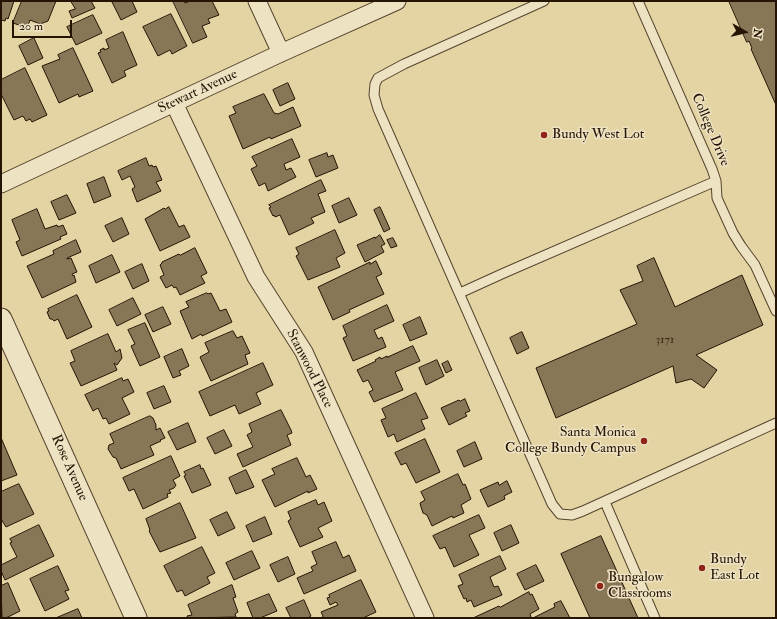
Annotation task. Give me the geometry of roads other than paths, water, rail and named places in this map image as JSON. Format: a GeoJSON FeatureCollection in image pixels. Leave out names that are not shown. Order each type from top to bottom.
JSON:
{"type":"FeatureCollection","features":[{"type":"Feature","properties":{"kind":"street"},"geometry":{"type":"LineString","coordinates":[[257,1],[281,53]]}},
{"type":"Feature","properties":{"kind":"street","name":"Stewart Avenue"},"geometry":{"type":"LineString","coordinates":[[1,184],[281,53],[397,1]]}},
{"type":"Feature","properties":{"kind":"street","name":"Stanwood Place"},"geometry":{"type":"LineString","coordinates":[[174,103],[256,277],[304,352],[425,618]]}},
{"type":"Feature","properties":{"kind":"street","name":"Rose Avenue"},"geometry":{"type":"LineString","coordinates":[[1,319],[136,618]]}},
{"type":"Feature","properties":{"kind":"lane"},"geometry":{"type":"LineString","coordinates":[[544,1],[404,64],[378,78],[375,84],[374,95],[378,109],[552,504],[560,514],[572,514],[583,511],[776,423]]}},
{"type":"Feature","properties":{"kind":"lane","name":"College Drive"},"geometry":{"type":"LineString","coordinates":[[638,1],[716,181],[717,198],[733,234],[755,265],[776,311]]}},
{"type":"Feature","properties":{"kind":"lane"},"geometry":{"type":"LineString","coordinates":[[460,293],[716,181]]}},
{"type":"Feature","properties":{"kind":"lane"},"geometry":{"type":"LineString","coordinates":[[604,502],[656,618]]}},
{"type":"Feature","properties":{"kind":"place","name":"Bundy West Lot"},"geometry":{"type":"Point","coordinates":[544,135]}},
{"type":"Feature","properties":{"kind":"place","name":"Santa Monica College Bundy Campus"},"geometry":{"type":"Point","coordinates":[644,441]}},
{"type":"Feature","properties":{"kind":"place","name":"Bundy East Lot"},"geometry":{"type":"Point","coordinates":[702,568]}},
{"type":"Feature","properties":{"kind":"place","name":"Bungalow Classrooms"},"geometry":{"type":"Point","coordinates":[600,586]}}]}
